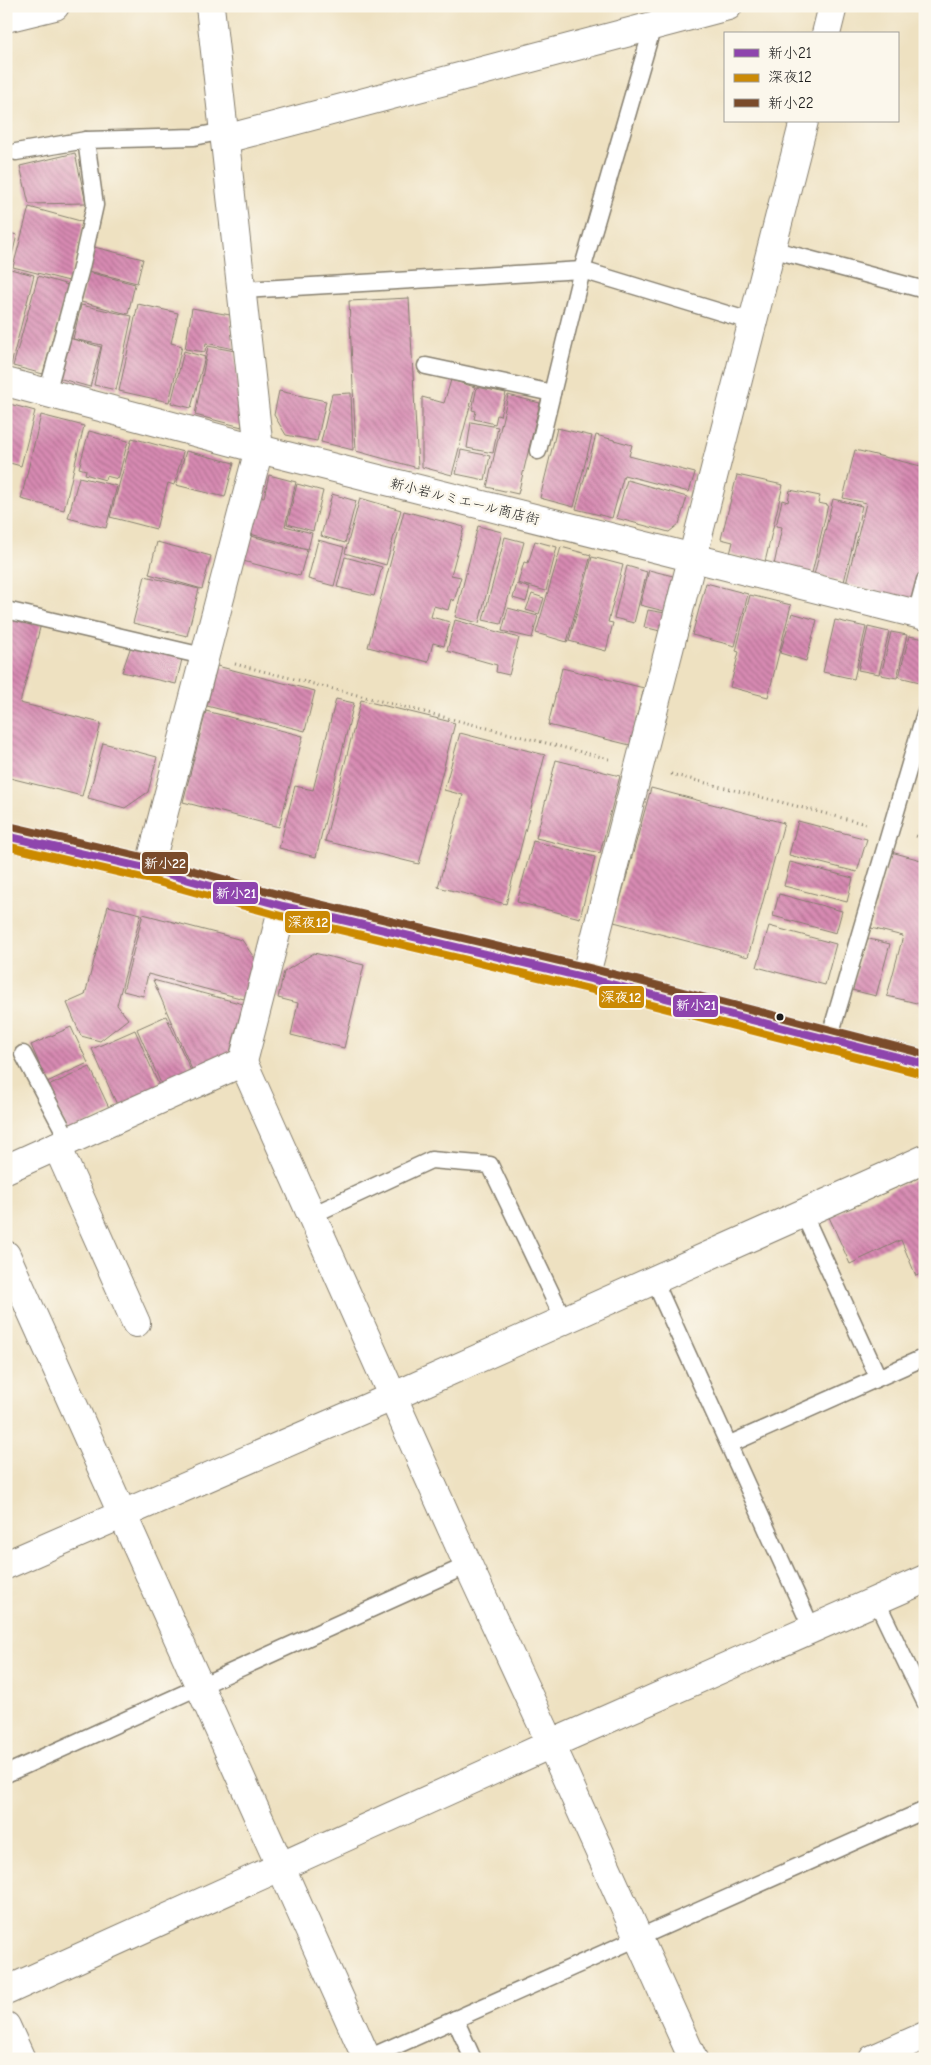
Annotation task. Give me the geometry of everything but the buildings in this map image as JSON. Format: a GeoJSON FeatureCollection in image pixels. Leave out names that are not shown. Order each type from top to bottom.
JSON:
{"type":"FeatureCollection","features":[{"type":"Feature","properties":{"kind":"street"},"geometry":{"type":"LineString","coordinates":[[6,18],[55,6]]}},
{"type":"Feature","properties":{"kind":"street"},"geometry":{"type":"LineString","coordinates":[[149,869],[203,656],[259,449],[210,6]]}},
{"type":"Feature","properties":{"kind":"street"},"geometry":{"type":"LineString","coordinates":[[225,135],[728,6]]}},
{"type":"Feature","properties":{"kind":"street"},"geometry":{"type":"LineString","coordinates":[[826,32],[833,6]]}},
{"type":"Feature","properties":{"kind":"street"},"geometry":{"type":"LineString","coordinates":[[585,978],[804,122]]}},
{"type":"Feature","properties":{"kind":"street","name":"新小岩ルミエール商店街"},"geometry":{"type":"LineString","coordinates":[[6,382],[259,449],[920,615]]}},
{"type":"Feature","properties":{"kind":"street"},"geometry":{"type":"LineString","coordinates":[[6,836],[149,869],[283,906],[585,978],[925,1064]]}},
{"type":"Feature","properties":{"kind":"street"},"geometry":{"type":"LineString","coordinates":[[283,906],[243,1062],[392,1397],[693,2059]]}},
{"type":"Feature","properties":{"kind":"street"},"geometry":{"type":"LineString","coordinates":[[6,1169],[243,1062]]}},
{"type":"Feature","properties":{"kind":"street"},"geometry":{"type":"LineString","coordinates":[[63,1143],[136,1323]]}},
{"type":"Feature","properties":{"kind":"street"},"geometry":{"type":"LineString","coordinates":[[6,1566],[392,1397],[925,1159]]}},
{"type":"Feature","properties":{"kind":"street"},"geometry":{"type":"LineString","coordinates":[[6,1255],[366,2059]]}},
{"type":"Feature","properties":{"kind":"street"},"geometry":{"type":"LineString","coordinates":[[6,1991],[551,1744],[925,1579]]}},
{"type":"Feature","properties":{"kind":"street"},"geometry":{"type":"LineString","coordinates":[[6,2026],[21,2059]]}},
{"type":"Feature","properties":{"kind":"street"},"geometry":{"type":"LineString","coordinates":[[873,2059],[925,2036]]}},
{"type":"Feature","properties":{"kind":"lane"},"geometry":{"type":"LineString","coordinates":[[538,450],[582,270],[653,26]]}},
{"type":"Feature","properties":{"kind":"lane"},"geometry":{"type":"LineString","coordinates":[[16,152],[86,140],[225,135]]}},
{"type":"Feature","properties":{"kind":"lane"},"geometry":{"type":"LineString","coordinates":[[47,393],[80,272],[95,205],[86,140]]}},
{"type":"Feature","properties":{"kind":"lane"},"geometry":{"type":"LineString","coordinates":[[771,249],[925,290]]}},
{"type":"Feature","properties":{"kind":"lane"},"geometry":{"type":"LineString","coordinates":[[242,290],[582,270],[753,322]]}},
{"type":"Feature","properties":{"kind":"lane"},"geometry":{"type":"LineString","coordinates":[[426,366],[552,394]]}},
{"type":"Feature","properties":{"kind":"lane"},"geometry":{"type":"LineString","coordinates":[[920,615],[925,580]]}},
{"type":"Feature","properties":{"kind":"lane"},"geometry":{"type":"LineString","coordinates":[[6,610],[203,656]]}},
{"type":"Feature","properties":{"kind":"lane"},"geometry":{"type":"LineString","coordinates":[[828,1039],[925,713]]}},
{"type":"Feature","properties":{"kind":"lane"},"geometry":{"type":"LineString","coordinates":[[24,1054],[63,1143]]}},
{"type":"Feature","properties":{"kind":"lane"},"geometry":{"type":"LineString","coordinates":[[312,1215],[431,1160],[490,1165],[564,1320]]}},
{"type":"Feature","properties":{"kind":"lane"},"geometry":{"type":"LineString","coordinates":[[803,1213],[878,1377]]}},
{"type":"Feature","properties":{"kind":"lane"},"geometry":{"type":"LineString","coordinates":[[654,1280],[730,1444],[812,1629]]}},
{"type":"Feature","properties":{"kind":"lane"},"geometry":{"type":"LineString","coordinates":[[730,1444],[925,1357]]}},
{"type":"Feature","properties":{"kind":"lane"},"geometry":{"type":"LineString","coordinates":[[6,1774],[468,1565]]}},
{"type":"Feature","properties":{"kind":"lane"},"geometry":{"type":"LineString","coordinates":[[876,1600],[925,1702]]}},
{"type":"Feature","properties":{"kind":"lane"},"geometry":{"type":"LineString","coordinates":[[366,2059],[925,1810]]}},
{"type":"Feature","properties":{"kind":"lane"},"geometry":{"type":"LineString","coordinates":[[455,2019],[473,2059]]}},
{"type":"Feature","properties":{"kind":"path"},"geometry":{"type":"LineString","coordinates":[[203,656],[925,839]]}},
{"type":"Feature","properties":{"kind":"transit line","name":"新小22"},"geometry":{"type":"LineString","coordinates":[[8,826],[151,859],[285,896],[593,969],[925,1054]]}},
{"type":"Feature","properties":{"kind":"transit line","name":"新小21"},"geometry":{"type":"LineString","coordinates":[[6,836],[149,869],[283,906],[591,979],[925,1064]]}},
{"type":"Feature","properties":{"kind":"transit line","name":"深夜12"},"geometry":{"type":"LineString","coordinates":[[6,846],[147,879],[281,916],[589,989],[923,1074]]}}]}
